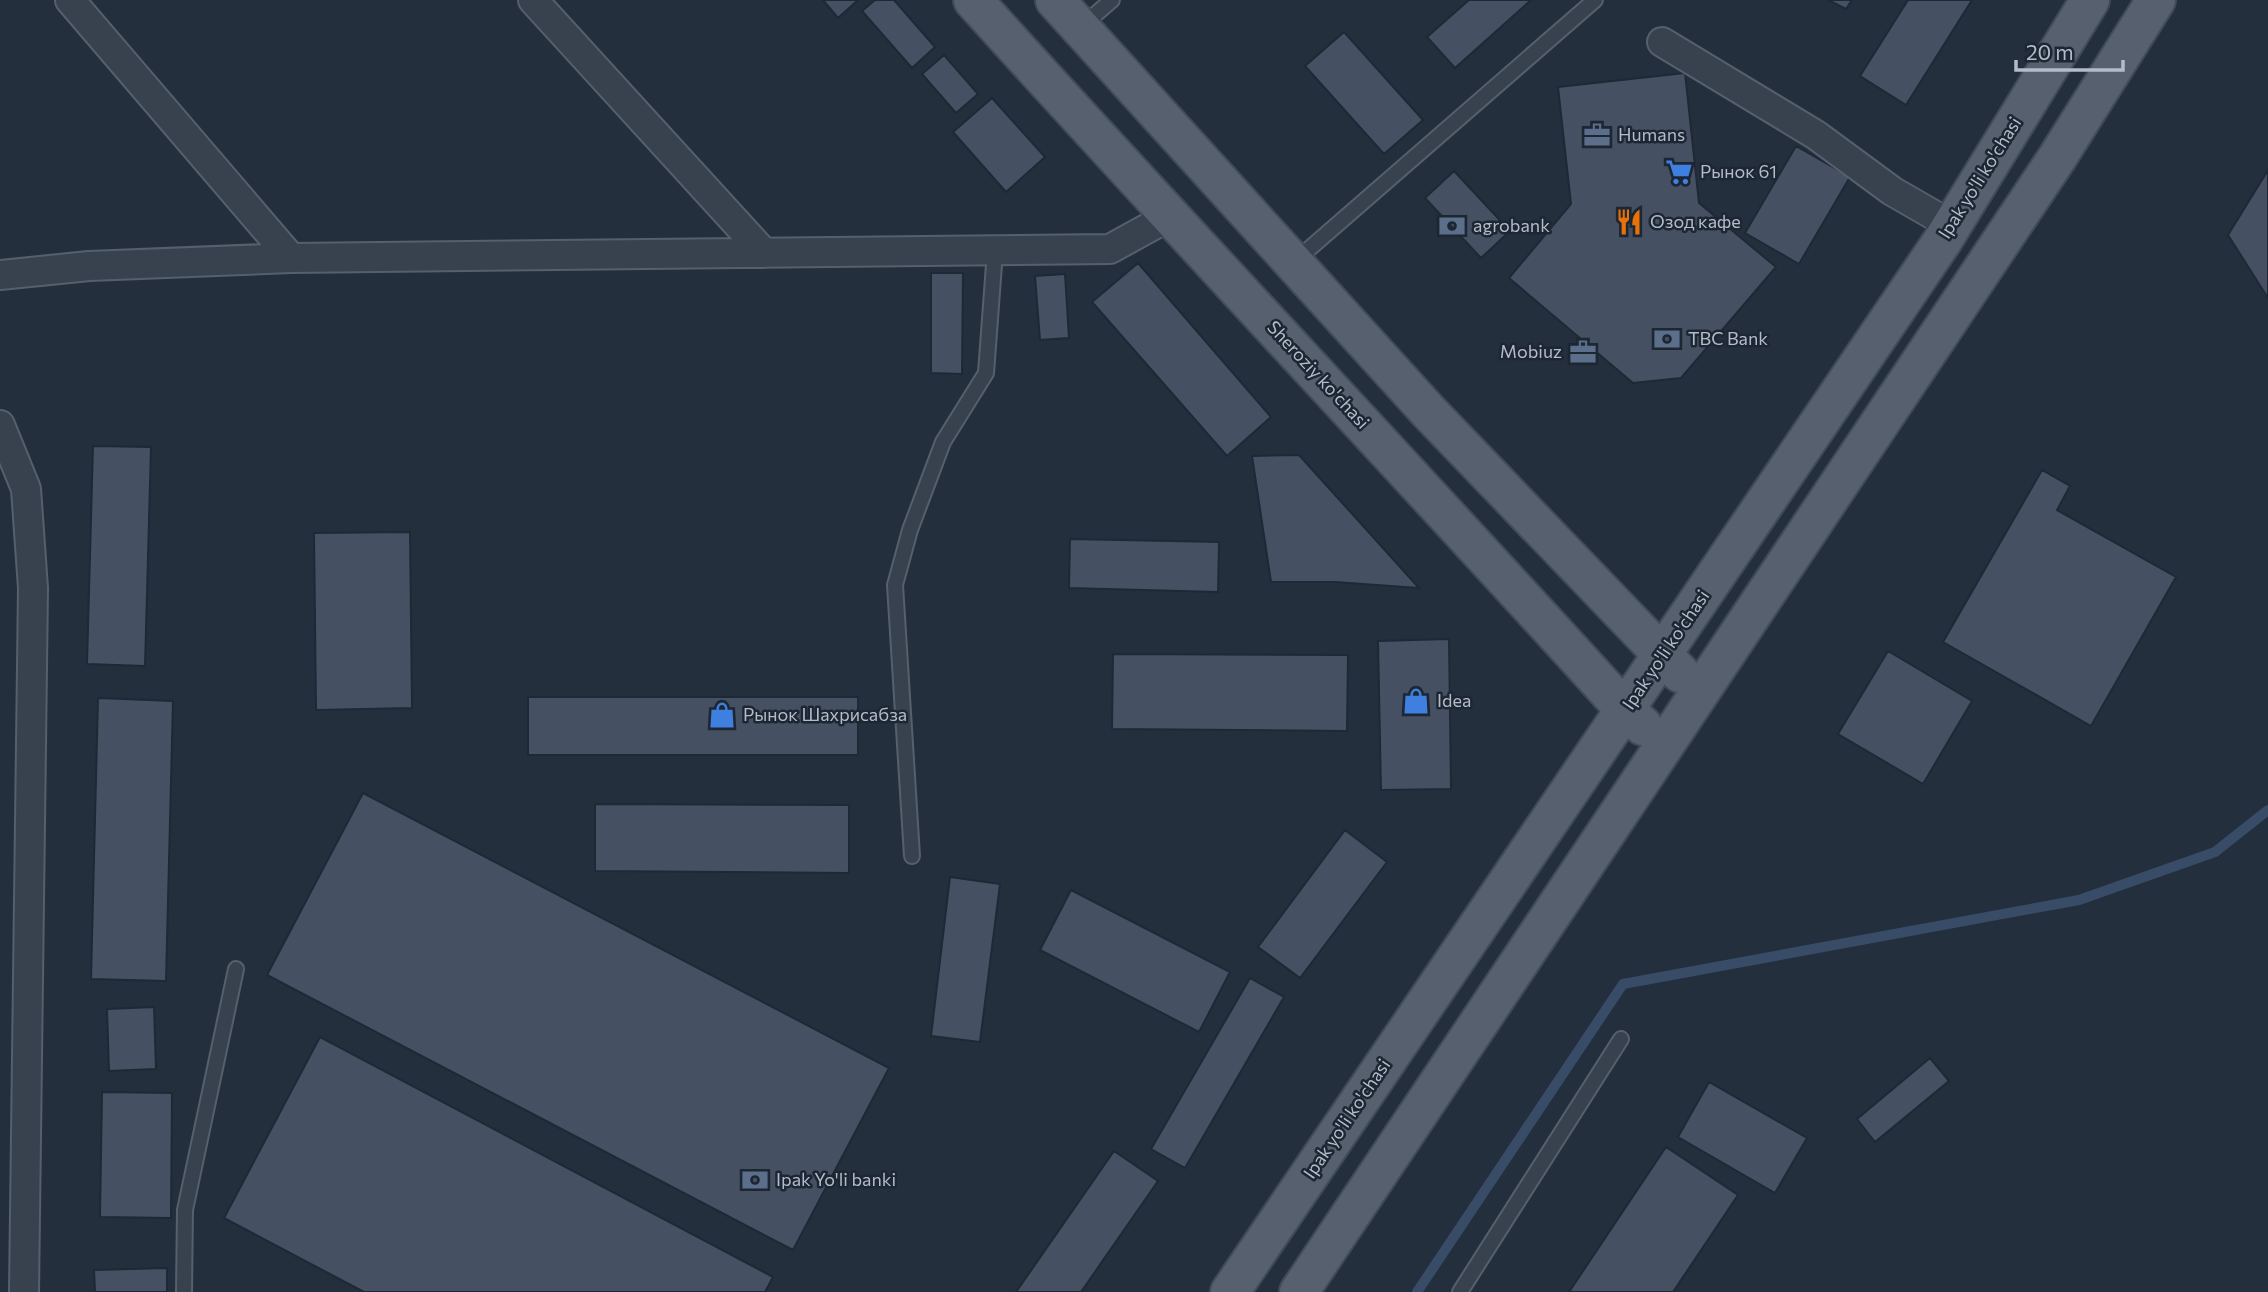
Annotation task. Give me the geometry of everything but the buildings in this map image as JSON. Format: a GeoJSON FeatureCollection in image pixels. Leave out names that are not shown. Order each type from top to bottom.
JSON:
{"type":"FeatureCollection","features":[{"type":"Feature","properties":{"kind":"main road","name":"Sheroziy ko'chasi"},"geometry":{"type":"LineString","coordinates":[[972,0],[1168,217],[1380,440],[1625,710],[1666,746]]}},
{"type":"Feature","properties":{"kind":"main road","name":"Ipak yo'li ko'chasi"},"geometry":{"type":"LineString","coordinates":[[1230,1292],[1951,225],[2090,0]]}},
{"type":"Feature","properties":{"kind":"main road"},"geometry":{"type":"LineString","coordinates":[[1299,1292],[1702,693],[2057,158],[2156,0]]}},
{"type":"Feature","properties":{"kind":"main road"},"geometry":{"type":"LineString","coordinates":[[1068,14],[1428,411],[1662,656],[1702,693]]}},
{"type":"Feature","properties":{"kind":"street"},"geometry":{"type":"LineString","coordinates":[[70,0],[291,258]]}},
{"type":"Feature","properties":{"kind":"street"},"geometry":{"type":"LineString","coordinates":[[533,0],[764,253]]}},
{"type":"Feature","properties":{"kind":"street"},"geometry":{"type":"LineString","coordinates":[[1662,42],[1816,135],[1892,191],[1951,225]]}},
{"type":"Feature","properties":{"kind":"street"},"geometry":{"type":"LineString","coordinates":[[0,275],[89,266],[291,258],[1110,249],[1168,217]]}},
{"type":"Feature","properties":{"kind":"street"},"geometry":{"type":"LineString","coordinates":[[0,425],[26,489],[33,588],[24,1292]]}},
{"type":"Feature","properties":{"kind":"lane"},"geometry":{"type":"LineString","coordinates":[[1068,14],[1112,0]]}},
{"type":"Feature","properties":{"kind":"lane"},"geometry":{"type":"LineString","coordinates":[[1293,263],[1595,0]]}},
{"type":"Feature","properties":{"kind":"lane"},"geometry":{"type":"LineString","coordinates":[[912,856],[895,585],[910,530],[943,442],[986,373],[995,251]]}},
{"type":"Feature","properties":{"kind":"lane"},"geometry":{"type":"LineString","coordinates":[[184,1292],[185,1210],[236,969]]}},
{"type":"Feature","properties":{"kind":"lane"},"geometry":{"type":"LineString","coordinates":[[1460,1292],[1621,1039]]}},
{"type":"Feature","properties":{"kind":"waterway"},"geometry":{"type":"LineString","coordinates":[[1417,1292],[1623,984],[2079,900],[2215,852],[2268,810]]}},
{"type":"Feature","properties":{"kind":"place","name":"Humans"},"geometry":{"type":"Point","coordinates":[1597,135]}},
{"type":"Feature","properties":{"kind":"place","name":"Рынок 61"},"geometry":{"type":"Point","coordinates":[1679,172]}},
{"type":"Feature","properties":{"kind":"place","name":"Озод кафе"},"geometry":{"type":"Point","coordinates":[1629,222]}},
{"type":"Feature","properties":{"kind":"place","name":"agrobank"},"geometry":{"type":"Point","coordinates":[1452,226]}},
{"type":"Feature","properties":{"kind":"place","name":"TBC Bank"},"geometry":{"type":"Point","coordinates":[1667,339]}},
{"type":"Feature","properties":{"kind":"place","name":"Mobiuz"},"geometry":{"type":"Point","coordinates":[1583,352]}},
{"type":"Feature","properties":{"kind":"place","name":"Idea"},"geometry":{"type":"Point","coordinates":[1416,701]}},
{"type":"Feature","properties":{"kind":"place","name":"Рынок Шахрисабза"},"geometry":{"type":"Point","coordinates":[722,715]}},
{"type":"Feature","properties":{"kind":"place","name":"Ipak Yo'li banki"},"geometry":{"type":"Point","coordinates":[755,1180]}}]}
